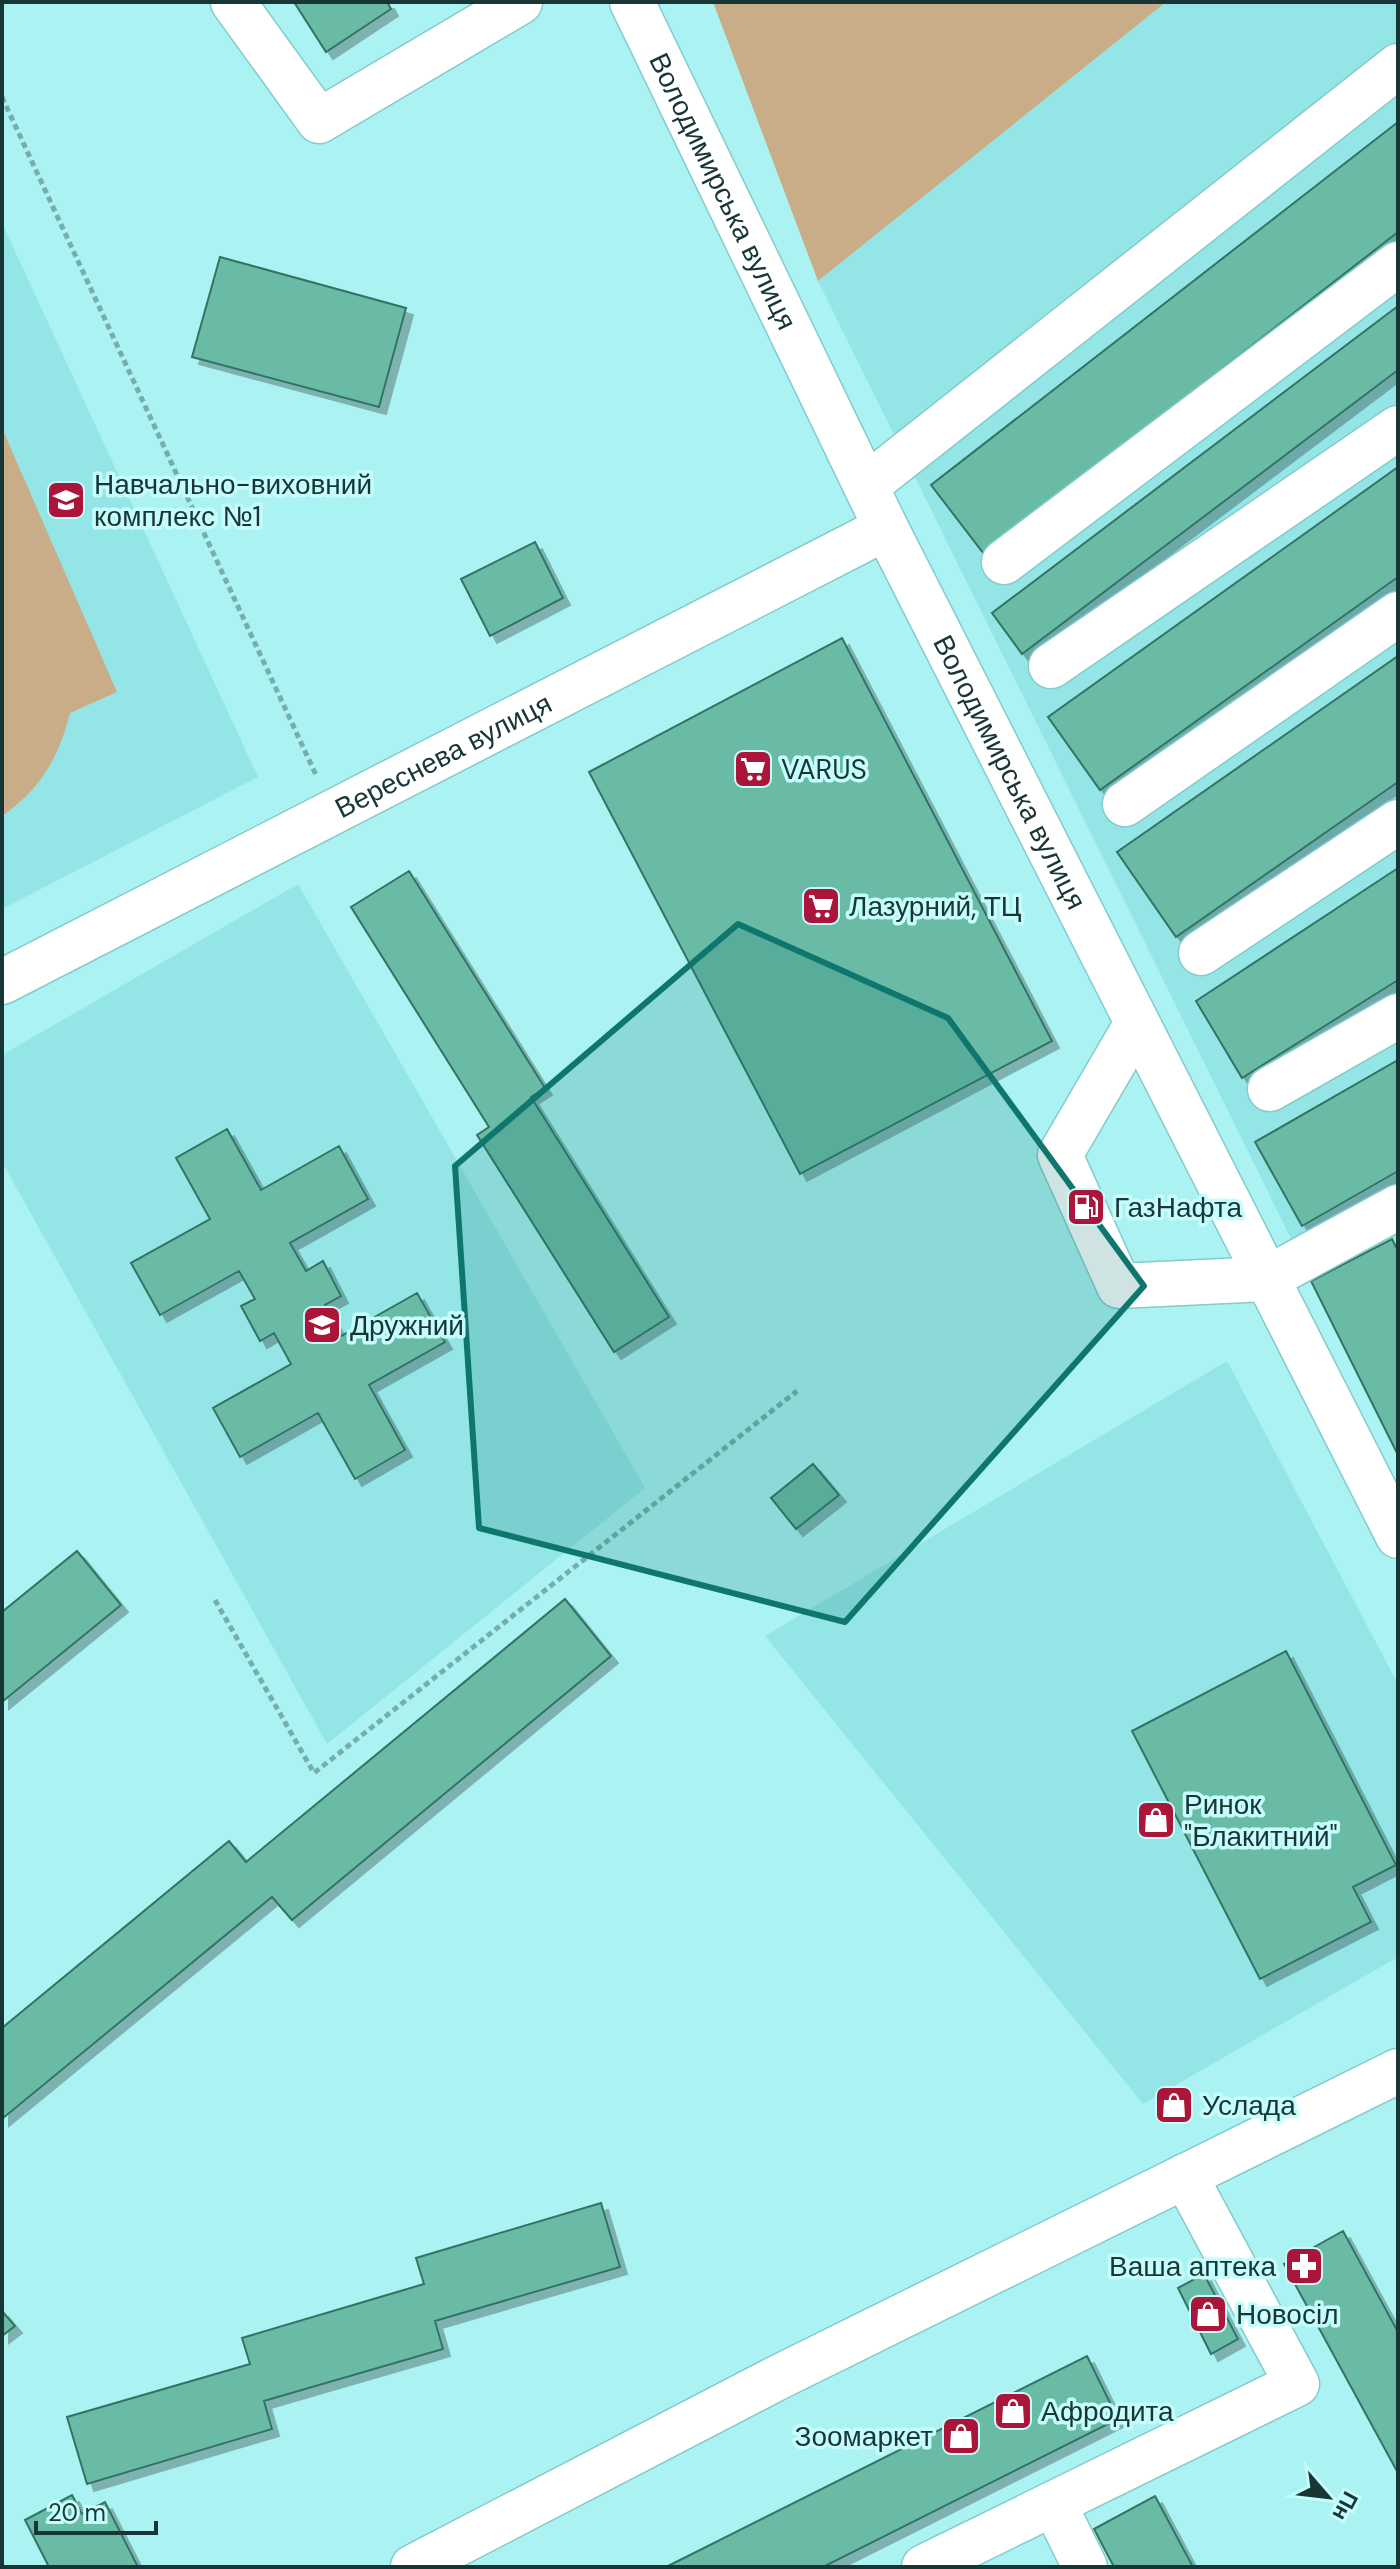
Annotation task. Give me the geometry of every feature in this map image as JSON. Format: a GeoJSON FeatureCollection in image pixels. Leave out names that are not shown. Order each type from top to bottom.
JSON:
{"type":"FeatureCollection","features":[{"type":"Feature","properties":{"kind":"street"},"geometry":{"type":"LineString","coordinates":[[233,2],[319,121],[520,2]]}},
{"type":"Feature","properties":{"kind":"street","name":"Володимирська вулиця"},"geometry":{"type":"LineString","coordinates":[[632,2],[886,528],[1398,1536]]}},
{"type":"Feature","properties":{"kind":"street"},"geometry":{"type":"LineString","coordinates":[[866,486],[1398,66]]}},
{"type":"Feature","properties":{"kind":"street"},"geometry":{"type":"LineString","coordinates":[[1004,562],[1398,264]]}},
{"type":"Feature","properties":{"kind":"street"},"geometry":{"type":"LineString","coordinates":[[1051,666],[1398,428]]}},
{"type":"Feature","properties":{"kind":"street","name":"Вереснева вулиця"},"geometry":{"type":"LineString","coordinates":[[2,982],[886,528]]}},
{"type":"Feature","properties":{"kind":"street"},"geometry":{"type":"LineString","coordinates":[[1125,804],[1398,614]]}},
{"type":"Feature","properties":{"kind":"street"},"geometry":{"type":"LineString","coordinates":[[1201,953],[1398,822]]}},
{"type":"Feature","properties":{"kind":"street"},"geometry":{"type":"LineString","coordinates":[[1270,1089],[1398,1016]]}},
{"type":"Feature","properties":{"kind":"street"},"geometry":{"type":"LineString","coordinates":[[1137,1023],[1060,1155],[1119,1286],[1266,1279],[1398,1207]]}},
{"type":"Feature","properties":{"kind":"street"},"geometry":{"type":"LineString","coordinates":[[413,2567],[779,2377],[1185,2176],[1395,2081]]}},
{"type":"Feature","properties":{"kind":"street"},"geometry":{"type":"LineString","coordinates":[[924,2567],[1055,2506],[1297,2384],[1185,2176]]}},
{"type":"Feature","properties":{"kind":"street"},"geometry":{"type":"LineString","coordinates":[[1055,2506],[1085,2567]]}},
{"type":"Feature","properties":{"kind":"path"},"geometry":{"type":"LineString","coordinates":[[2,97],[334,813]]}},
{"type":"Feature","properties":{"kind":"path"},"geometry":{"type":"LineString","coordinates":[[215,1600],[314,1773],[797,1391]]}},
{"type":"Feature","properties":{"kind":"highlighted area"},"geometry":{"type":"Polygon","coordinates":[[[738,924],[948,1018],[1144,1286],[845,1622],[479,1528],[455,1166],[738,924]]]}},
{"type":"Feature","properties":{"kind":"shaded area"},"geometry":{"type":"Polygon","coordinates":[[[713,2],[1166,2],[818,281],[713,2]]]}},
{"type":"Feature","properties":{"kind":"shaded area"},"geometry":{"type":"Polygon","coordinates":[[[1166,2],[1398,2],[1398,1455],[818,281],[1166,2]]]}},
{"type":"Feature","properties":{"kind":"shaded area","name":"Навчально-виховний комплекс №1"},"geometry":{"type":"Polygon","coordinates":[[[2,223],[258,777],[2,909],[2,223]]]}},
{"type":"Feature","properties":{"kind":"shaded area"},"geometry":{"type":"Polygon","coordinates":[[[2,428],[117,692],[70,713],[60,744],[46,771],[27,795],[2,816],[2,428]]]}},
{"type":"Feature","properties":{"kind":"shaded area","name":"Дружний"},"geometry":{"type":"Polygon","coordinates":[[[298,884],[645,1488],[327,1744],[2,1162],[2,1055],[298,884]]]}},
{"type":"Feature","properties":{"kind":"shaded area","name":"Ринок \"Блакитний\""},"geometry":{"type":"Polygon","coordinates":[[[1227,1361],[1398,1684],[1398,1957],[1143,2104],[765,1636],[1227,1361]]]}},
{"type":"Feature","properties":{"kind":"building"},"geometry":{"type":"Polygon","coordinates":[[[294,2],[387,2],[391,9],[326,52],[294,2]]]}},
{"type":"Feature","properties":{"kind":"building"},"geometry":{"type":"Polygon","coordinates":[[[1398,122],[1398,232],[984,554],[931,485],[1398,122]]]}},
{"type":"Feature","properties":{"kind":"building"},"geometry":{"type":"Polygon","coordinates":[[[220,257],[406,308],[379,407],[192,357],[220,257]]]}},
{"type":"Feature","properties":{"kind":"building"},"geometry":{"type":"Polygon","coordinates":[[[1398,306],[1398,370],[1022,654],[992,613],[1398,306]]]}},
{"type":"Feature","properties":{"kind":"building"},"geometry":{"type":"Polygon","coordinates":[[[1398,467],[1398,577],[1100,790],[1048,717],[1398,467]]]}},
{"type":"Feature","properties":{"kind":"building"},"geometry":{"type":"Polygon","coordinates":[[[535,542],[563,598],[490,636],[461,579],[535,542]]]}},
{"type":"Feature","properties":{"kind":"building","name":"Лазурний, ТЦ"},"geometry":{"type":"Polygon","coordinates":[[[842,638],[1052,1041],[800,1174],[589,772],[842,638]]]}},
{"type":"Feature","properties":{"kind":"building"},"geometry":{"type":"Polygon","coordinates":[[[1398,656],[1398,782],[1176,937],[1117,852],[1398,656]]]}},
{"type":"Feature","properties":{"kind":"building"},"geometry":{"type":"Polygon","coordinates":[[[1398,868],[1398,980],[1242,1078],[1196,1001],[1398,868]]]}},
{"type":"Feature","properties":{"kind":"building"},"geometry":{"type":"Polygon","coordinates":[[[409,871],[545,1088],[531,1097],[669,1317],[614,1352],[477,1135],[489,1127],[351,907],[409,871]]]}},
{"type":"Feature","properties":{"kind":"building"},"geometry":{"type":"Polygon","coordinates":[[[1398,1060],[1398,1171],[1302,1226],[1255,1142],[1398,1060]]]}},
{"type":"Feature","properties":{"kind":"building"},"geometry":{"type":"Polygon","coordinates":[[[227,1129],[261,1190],[339,1146],[368,1199],[290,1243],[306,1271],[323,1261],[341,1296],[325,1305],[341,1336],[417,1293],[445,1342],[369,1385],[405,1450],[355,1479],[318,1413],[240,1457],[213,1408],[291,1364],[274,1333],[260,1341],[241,1306],[255,1299],[239,1271],[160,1315],[131,1263],[210,1219],[176,1158],[227,1129]]]}},
{"type":"Feature","properties":{"kind":"building"},"geometry":{"type":"Polygon","coordinates":[[[1392,1239],[1398,1251],[1398,1455],[1311,1281],[1392,1239]]]}},
{"type":"Feature","properties":{"kind":"building"},"geometry":{"type":"Polygon","coordinates":[[[813,1464],[839,1495],[796,1529],[771,1498],[813,1464]]]}},
{"type":"Feature","properties":{"kind":"building"},"geometry":{"type":"Polygon","coordinates":[[[77,1551],[121,1605],[2,1702],[2,1612],[77,1551]]]}},
{"type":"Feature","properties":{"kind":"building"},"geometry":{"type":"Polygon","coordinates":[[[565,1599],[611,1656],[292,1920],[272,1897],[2,2119],[2,2028],[229,1841],[246,1862],[565,1599]]]}},
{"type":"Feature","properties":{"kind":"building"},"geometry":{"type":"Polygon","coordinates":[[[1286,1651],[1396,1865],[1353,1887],[1371,1922],[1260,1979],[1132,1731],[1286,1651]]]}},
{"type":"Feature","properties":{"kind":"building"},"geometry":{"type":"Polygon","coordinates":[[[601,2203],[620,2267],[435,2321],[443,2349],[264,2401],[272,2429],[87,2484],[67,2417],[250,2364],[242,2338],[424,2284],[416,2258],[601,2203]]]}},
{"type":"Feature","properties":{"kind":"building"},"geometry":{"type":"Polygon","coordinates":[[[1343,2231],[1398,2332],[1398,2473],[1284,2264],[1343,2231]]]}},
{"type":"Feature","properties":{"kind":"building","name":"Новосіл"},"geometry":{"type":"Polygon","coordinates":[[[1204,2274],[1238,2339],[1211,2354],[1178,2288],[1204,2274]]]}},
{"type":"Feature","properties":{"kind":"building"},"geometry":{"type":"Polygon","coordinates":[[[2,2311],[15,2326],[2,2336],[2,2311]]]}},
{"type":"Feature","properties":{"kind":"building"},"geometry":{"type":"Polygon","coordinates":[[[1087,2356],[1118,2419],[823,2567],[666,2567],[1087,2356]]]}},
{"type":"Feature","properties":{"kind":"building"},"geometry":{"type":"Polygon","coordinates":[[[72,2495],[82,2514],[105,2502],[138,2567],[49,2567],[25,2520],[72,2495]]]}},
{"type":"Feature","properties":{"kind":"building"},"geometry":{"type":"Polygon","coordinates":[[[1155,2496],[1193,2567],[1114,2567],[1094,2529],[1155,2496]]]}},
{"type":"Feature","properties":{"kind":"place","name":"Навчально-виховний комплекс №1"},"geometry":{"type":"Point","coordinates":[66,500]}},
{"type":"Feature","properties":{"kind":"place","name":"VARUS"},"geometry":{"type":"Point","coordinates":[753,769]}},
{"type":"Feature","properties":{"kind":"place","name":"Лазурний, ТЦ"},"geometry":{"type":"Point","coordinates":[821,906]}},
{"type":"Feature","properties":{"kind":"place","name":"ГазНафта"},"geometry":{"type":"Point","coordinates":[1086,1207]}},
{"type":"Feature","properties":{"kind":"place","name":"Дружний"},"geometry":{"type":"Point","coordinates":[322,1325]}},
{"type":"Feature","properties":{"kind":"place","name":"Ринок \"Блакитний\""},"geometry":{"type":"Point","coordinates":[1156,1820]}},
{"type":"Feature","properties":{"kind":"place","name":"Услада"},"geometry":{"type":"Point","coordinates":[1174,2105]}},
{"type":"Feature","properties":{"kind":"place","name":"Ваша аптека"},"geometry":{"type":"Point","coordinates":[1304,2266]}},
{"type":"Feature","properties":{"kind":"place","name":"Новосіл"},"geometry":{"type":"Point","coordinates":[1208,2314]}},
{"type":"Feature","properties":{"kind":"place","name":"Афродита"},"geometry":{"type":"Point","coordinates":[1013,2411]}},
{"type":"Feature","properties":{"kind":"place","name":"Зоомаркет"},"geometry":{"type":"Point","coordinates":[961,2436]}}]}
